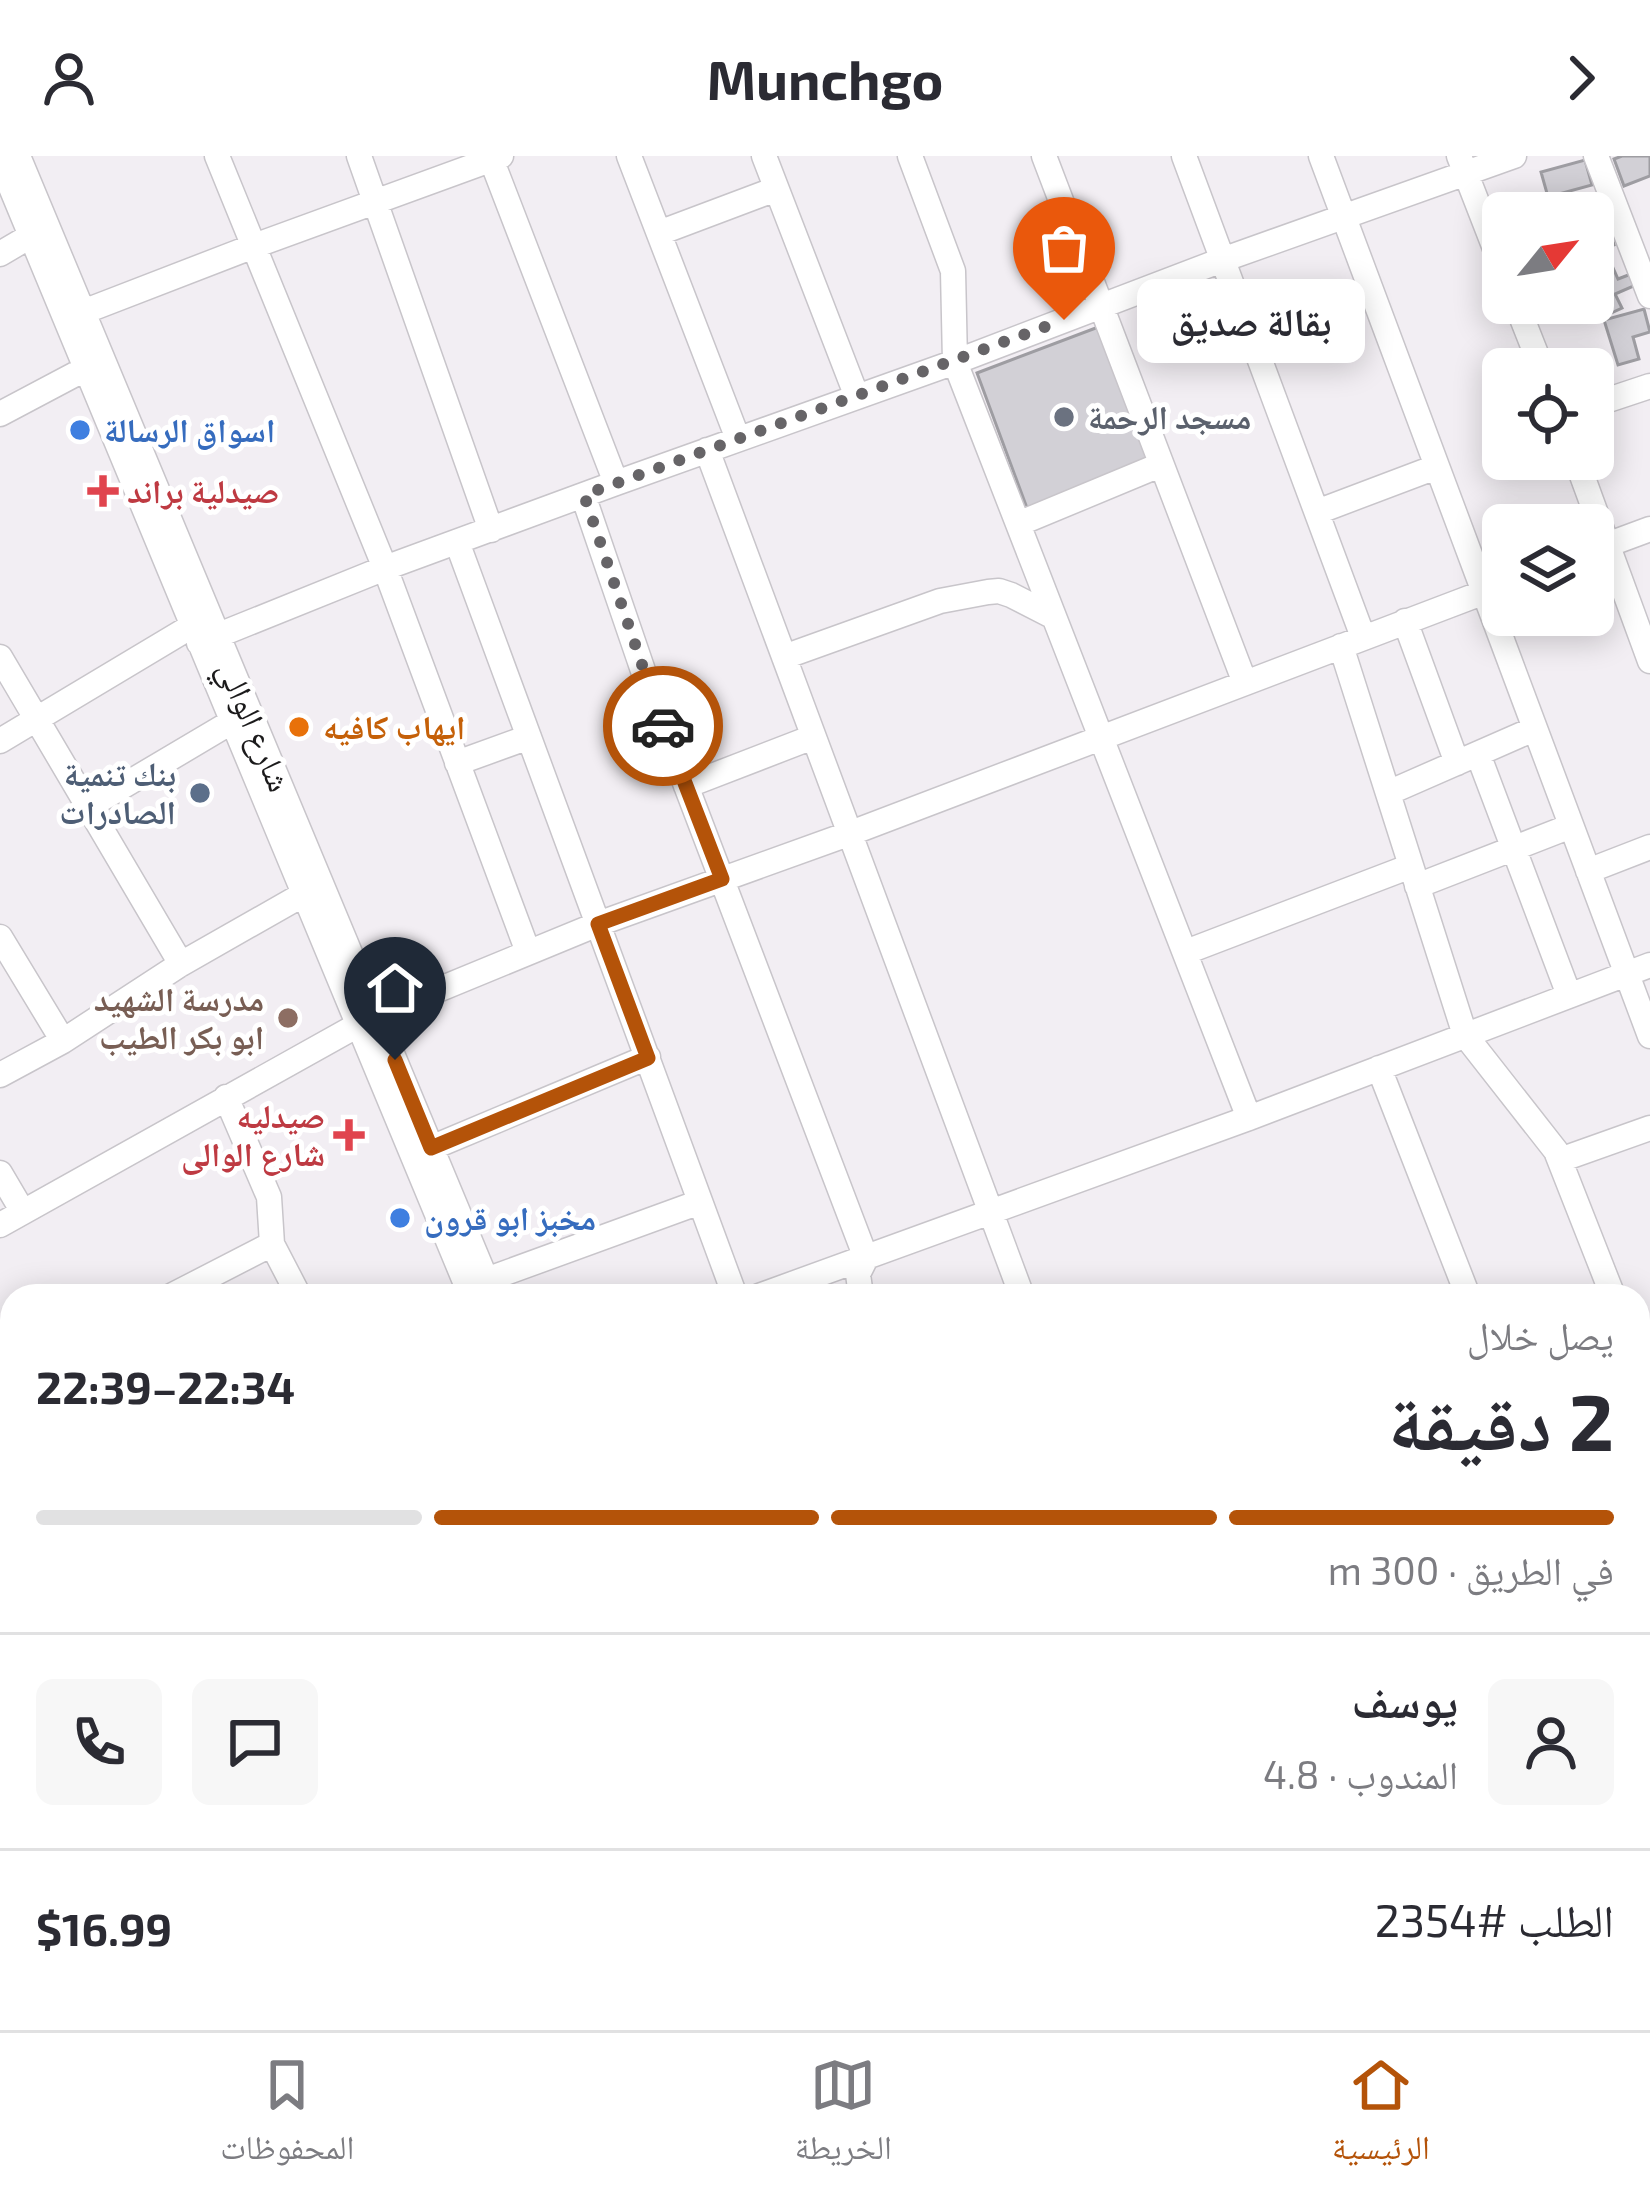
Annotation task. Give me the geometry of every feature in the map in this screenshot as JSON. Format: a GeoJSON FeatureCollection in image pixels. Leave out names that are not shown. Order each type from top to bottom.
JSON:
{"type":"FeatureCollection","features":[{"type":"Feature","properties":{"kind":"street","name":"شارع الوالي"},"geometry":{"type":"LineString","coordinates":[[18,156],[83,312],[232,721],[304,894],[431,1148],[471,1284]]}},
{"type":"Feature","properties":{"kind":"street"},"geometry":{"type":"LineString","coordinates":[[217,156],[385,568],[528,952]]}},
{"type":"Feature","properties":{"kind":"street"},"geometry":{"type":"LineString","coordinates":[[359,156],[491,530]]}},
{"type":"Feature","properties":{"kind":"street"},"geometry":{"type":"LineString","coordinates":[[629,156],[738,439]]}},
{"type":"Feature","properties":{"kind":"street"},"geometry":{"type":"LineString","coordinates":[[764,156],[857,397]]}},
{"type":"Feature","properties":{"kind":"street"},"geometry":{"type":"LineString","coordinates":[[910,156],[953,271],[955,362],[1249,1118]]}},
{"type":"Feature","properties":{"kind":"street"},"geometry":{"type":"LineString","coordinates":[[1044,156],[1245,682]]}},
{"type":"Feature","properties":{"kind":"street"},"geometry":{"type":"LineString","coordinates":[[1184,156],[1316,512],[1388,793],[1465,1035],[1561,1160],[1608,1284]]}},
{"type":"Feature","properties":{"kind":"street"},"geometry":{"type":"LineString","coordinates":[[1321,156],[1436,467],[1482,565]]}},
{"type":"Feature","properties":{"kind":"street"},"geometry":{"type":"LineString","coordinates":[[0,741],[203,635],[955,362],[1344,216],[1463,165],[1514,156]]}},
{"type":"Feature","properties":{"kind":"street"},"geometry":{"type":"LineString","coordinates":[[1596,156],[1650,296]]}},
{"type":"Feature","properties":{"kind":"street"},"geometry":{"type":"LineString","coordinates":[[83,312],[494,157],[616,483]]}},
{"type":"Feature","properties":{"kind":"street","name":"شارع الوالي"},"geometry":{"type":"LineString","coordinates":[[0,161],[367,1020],[470,1284]]}},
{"type":"Feature","properties":{"kind":"street"},"geometry":{"type":"LineString","coordinates":[[1463,165],[1482,214]]}},
{"type":"Feature","properties":{"kind":"street"},"geometry":{"type":"LineString","coordinates":[[659,233],[776,189]]}},
{"type":"Feature","properties":{"kind":"street"},"geometry":{"type":"LineString","coordinates":[[0,254],[32,235]]}},
{"type":"Feature","properties":{"kind":"street"},"geometry":{"type":"LineString","coordinates":[[0,414],[85,369]]}},
{"type":"Feature","properties":{"kind":"street"},"geometry":{"type":"LineString","coordinates":[[1614,398],[1650,386]]}},
{"type":"Feature","properties":{"kind":"street"},"geometry":{"type":"LineString","coordinates":[[707,451],[1017,1284]]}},
{"type":"Feature","properties":{"kind":"street"},"geometry":{"type":"LineString","coordinates":[[1018,524],[1160,466]]}},
{"type":"Feature","properties":{"kind":"street"},"geometry":{"type":"LineString","coordinates":[[1316,512],[1436,467]]}},
{"type":"Feature","properties":{"kind":"street"},"geometry":{"type":"LineString","coordinates":[[584,495],[650,691],[866,1258],[858,1274],[859,1284]]}},
{"type":"Feature","properties":{"kind":"street"},"geometry":{"type":"LineString","coordinates":[[1614,543],[1650,529]]}},
{"type":"Feature","properties":{"kind":"street"},"geometry":{"type":"LineString","coordinates":[[457,542],[731,1284]]}},
{"type":"Feature","properties":{"kind":"street"},"geometry":{"type":"LineString","coordinates":[[1614,580],[1650,661]]}},
{"type":"Feature","properties":{"kind":"street"},"geometry":{"type":"LineString","coordinates":[[784,657],[940,601],[988,592],[999,591],[1054,617]]}},
{"type":"Feature","properties":{"kind":"street"},"geometry":{"type":"LineString","coordinates":[[0,1225],[367,1020],[598,924],[851,833],[1482,592]]}},
{"type":"Feature","properties":{"kind":"street"},"geometry":{"type":"LineString","coordinates":[[1405,620],[1514,848],[1569,995]]}},
{"type":"Feature","properties":{"kind":"street"},"geometry":{"type":"LineString","coordinates":[[1507,636],[1534,729],[1588,872],[1639,969],[1650,1036]]}},
{"type":"Feature","properties":{"kind":"street"},"geometry":{"type":"LineString","coordinates":[[0,656],[182,964]]}},
{"type":"Feature","properties":{"kind":"street"},"geometry":{"type":"LineString","coordinates":[[88,807],[232,721]]}},
{"type":"Feature","properties":{"kind":"street"},"geometry":{"type":"LineString","coordinates":[[1388,793],[1534,729]]}},
{"type":"Feature","properties":{"kind":"street"},"geometry":{"type":"LineString","coordinates":[[686,786],[813,736]]}},
{"type":"Feature","properties":{"kind":"street"},"geometry":{"type":"LineString","coordinates":[[458,763],[529,737]]}},
{"type":"Feature","properties":{"kind":"street"},"geometry":{"type":"LineString","coordinates":[[1186,952],[1571,826]]}},
{"type":"Feature","properties":{"kind":"street"},"geometry":{"type":"LineString","coordinates":[[1588,872],[1650,847]]}},
{"type":"Feature","properties":{"kind":"street"},"geometry":{"type":"LineString","coordinates":[[0,1075],[304,894]]}},
{"type":"Feature","properties":{"kind":"street"},"geometry":{"type":"LineString","coordinates":[[0,937],[63,1041]]}},
{"type":"Feature","properties":{"kind":"street"},"geometry":{"type":"LineString","coordinates":[[793,1284],[1639,969]]}},
{"type":"Feature","properties":{"kind":"street"},"geometry":{"type":"LineString","coordinates":[[431,1148],[648,1058]]}},
{"type":"Feature","properties":{"kind":"street"},"geometry":{"type":"LineString","coordinates":[[1379,1068],[1463,1284]]}},
{"type":"Feature","properties":{"kind":"street"},"geometry":{"type":"LineString","coordinates":[[226,1097],[269,1197],[272,1244],[293,1284]]}},
{"type":"Feature","properties":{"kind":"street"},"geometry":{"type":"LineString","coordinates":[[1561,1160],[1650,1128]]}},
{"type":"Feature","properties":{"kind":"street"},"geometry":{"type":"LineString","coordinates":[[0,1173],[23,1212]]}},
{"type":"Feature","properties":{"kind":"street"},"geometry":{"type":"LineString","coordinates":[[491,1284],[700,1202]]}},
{"type":"Feature","properties":{"kind":"street"},"geometry":{"type":"LineString","coordinates":[[194,1284],[272,1244]]}},
{"type":"Feature","properties":{"kind":"building"},"geometry":{"type":"Polygon","coordinates":[[[1650,156],[1650,176],[1624,186],[1614,159],[1650,156]]]}},
{"type":"Feature","properties":{"kind":"building"},"geometry":{"type":"Polygon","coordinates":[[[1585,160],[1592,185],[1547,192],[1541,172],[1585,160]]]}},
{"type":"Feature","properties":{"kind":"building"},"geometry":{"type":"Polygon","coordinates":[[[1614,270],[1618,279],[1631,274],[1636,285],[1615,294],[1622,308],[1614,312],[1614,270]]]}},
{"type":"Feature","properties":{"kind":"building"},"geometry":{"type":"Polygon","coordinates":[[[1644,309],[1650,332],[1633,337],[1639,359],[1618,365],[1605,324],[1614,324],[1614,317],[1644,309]]]}},
{"type":"Feature","properties":{"kind":"building","name":"مسجد الرحمة"},"geometry":{"type":"Polygon","coordinates":[[[1101,326],[1152,461],[1027,508],[977,373],[1101,326]]]}},
{"type":"Feature","properties":{"kind":"way so far"},"geometry":{"type":"LineString","coordinates":[[663,726],[584,495],[1064,320]]}},
{"type":"Feature","properties":{"kind":"place","name":"بقالة صديق"},"geometry":{"type":"Point","coordinates":[1064,320]}},
{"type":"Feature","properties":{"kind":"place","name":"مسجد الرحمة"},"geometry":{"type":"Point","coordinates":[1064,417]}},
{"type":"Feature","properties":{"kind":"place","name":"اسواق الرسالة"},"geometry":{"type":"Point","coordinates":[80,430]}},
{"type":"Feature","properties":{"kind":"place","name":"صيدلية براند"},"geometry":{"type":"Point","coordinates":[103,491]}},
{"type":"Feature","properties":{"kind":"place","name":"ايهاب كافيه"},"geometry":{"type":"Point","coordinates":[299,727]}},
{"type":"Feature","properties":{"kind":"place","name":"بنك تنمية الصادرات"},"geometry":{"type":"Point","coordinates":[200,793]}},
{"type":"Feature","properties":{"kind":"place","name":"مدرسة الشهيد ابو بكر الطيب"},"geometry":{"type":"Point","coordinates":[288,1018]}},
{"type":"Feature","properties":{"kind":"place","name":"صيدليه شارع الوالى"},"geometry":{"type":"Point","coordinates":[349,1135]}},
{"type":"Feature","properties":{"kind":"place","name":"مخبز ابو قرون"},"geometry":{"type":"Point","coordinates":[400,1218]}},
{"type":"Feature","properties":{"kind":"route"},"geometry":{"type":"LineString","coordinates":[[395,1060],[431,1148],[648,1058],[598,924],[722,879],[663,726]]}}]}
